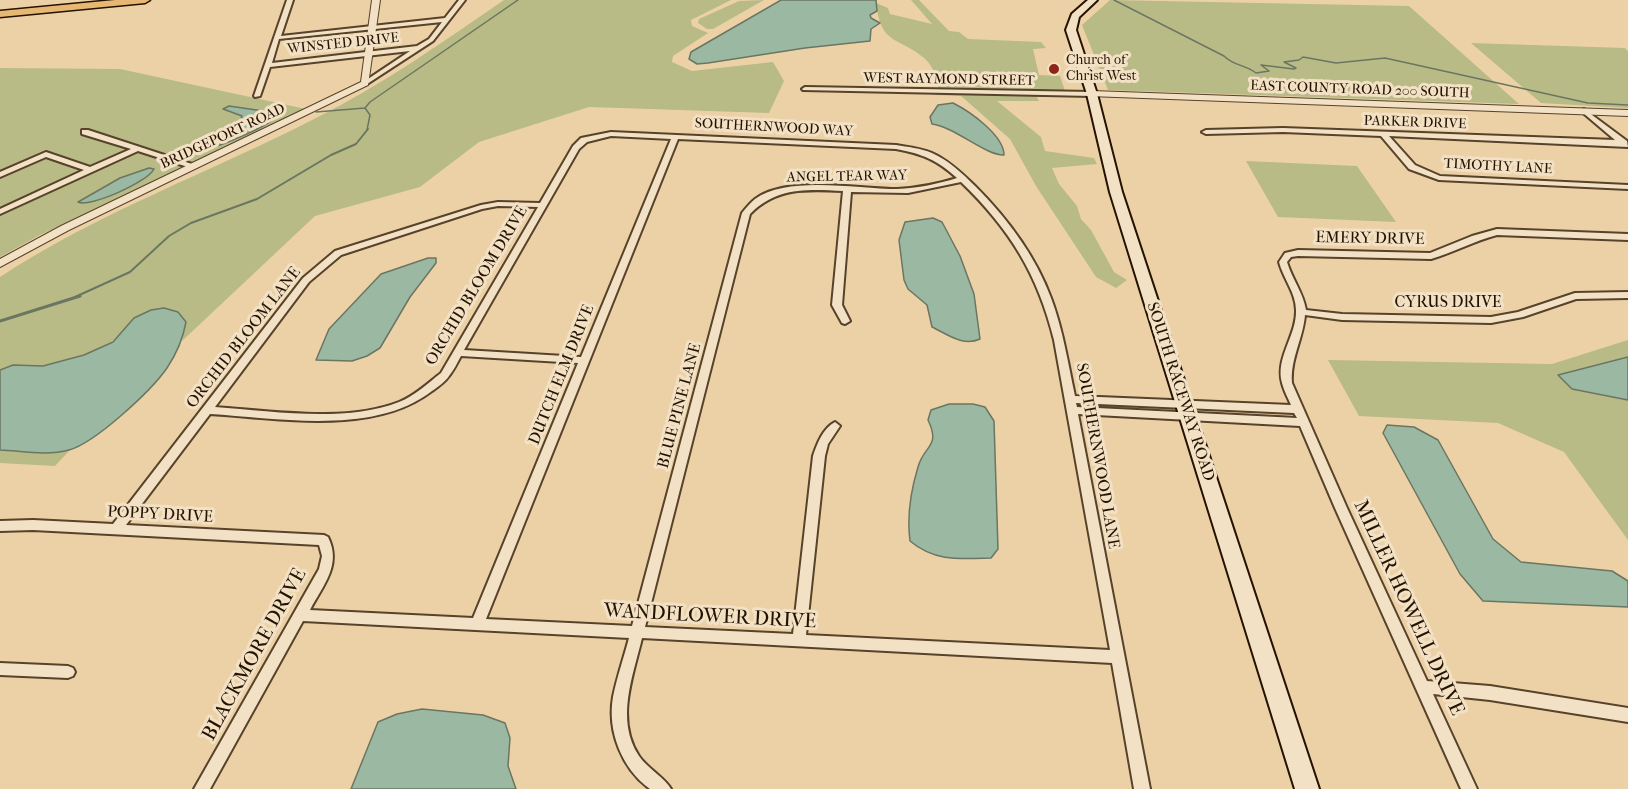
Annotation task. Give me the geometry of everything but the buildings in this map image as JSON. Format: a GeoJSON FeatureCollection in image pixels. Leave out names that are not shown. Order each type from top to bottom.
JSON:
{"type":"FeatureCollection","features":[{"type":"Feature","properties":{"kind":"main road"},"geometry":{"type":"LineString","coordinates":[[0,14],[144,0]]}},
{"type":"Feature","properties":{"kind":"main road","name":"SOUTH RACEWAY ROAD"},"geometry":{"type":"LineString","coordinates":[[1093,0],[1076,14],[1071,26],[1092,94],[1116,192],[1307,789]]}},
{"type":"Feature","properties":{"kind":"street"},"geometry":{"type":"LineString","coordinates":[[257,96],[290,0]]}},
{"type":"Feature","properties":{"kind":"street"},"geometry":{"type":"LineString","coordinates":[[365,83],[376,0]]}},
{"type":"Feature","properties":{"kind":"street","name":"BRIDGEPORT ROAD"},"geometry":{"type":"LineString","coordinates":[[0,264],[65,228],[365,83],[420,48],[436,35],[462,0]]}},
{"type":"Feature","properties":{"kind":"street"},"geometry":{"type":"LineString","coordinates":[[276,38],[447,20]]}},
{"type":"Feature","properties":{"kind":"street","name":"WINSTED DRIVE"},"geometry":{"type":"LineString","coordinates":[[268,65],[420,48]]}},
{"type":"Feature","properties":{"kind":"street","name":"WEST RAYMOND STREET"},"geometry":{"type":"LineString","coordinates":[[805,89],[1092,94]]}},
{"type":"Feature","properties":{"kind":"street","name":"EAST COUNTY ROAD 200 SOUTH"},"geometry":{"type":"LineString","coordinates":[[1092,94],[1628,113]]}},
{"type":"Feature","properties":{"kind":"street"},"geometry":{"type":"LineString","coordinates":[[1584,111],[1626,145]]}},
{"type":"Feature","properties":{"kind":"street","name":"PARKER DRIVE"},"geometry":{"type":"LineString","coordinates":[[1206,132],[1283,130],[1626,145]]}},
{"type":"Feature","properties":{"kind":"street"},"geometry":{"type":"LineString","coordinates":[[85,132],[194,166]]}},
{"type":"Feature","properties":{"kind":"street","name":"TIMOTHY LANE"},"geometry":{"type":"LineString","coordinates":[[1383,134],[1412,167],[1439,178],[1628,187]]}},
{"type":"Feature","properties":{"kind":"street","name":"SOUTHERNWOOD WAY"},"geometry":{"type":"LineString","coordinates":[[600,135],[896,147],[916,150],[944,163]]}},
{"type":"Feature","properties":{"kind":"street","name":"ORCHID BLOOM DRIVE"},"geometry":{"type":"LineString","coordinates":[[207,410],[349,417],[404,404],[421,394],[445,375],[576,148],[584,140],[600,135]]}},
{"type":"Feature","properties":{"kind":"street","name":"DUTCH ELM DRIVE"},"geometry":{"type":"LineString","coordinates":[[477,624],[675,137]]}},
{"type":"Feature","properties":{"kind":"street"},"geometry":{"type":"LineString","coordinates":[[0,212],[138,148]]}},
{"type":"Feature","properties":{"kind":"street"},"geometry":{"type":"LineString","coordinates":[[0,175],[46,154],[91,170]]}},
{"type":"Feature","properties":{"kind":"street","name":"SOUTHERNWOOD LANE"},"geometry":{"type":"LineString","coordinates":[[944,163],[963,179],[1006,225],[1035,271],[1057,328],[1142,789]]}},
{"type":"Feature","properties":{"kind":"street","name":"ANGEL TEAR WAY"},"geometry":{"type":"LineString","coordinates":[[766,196],[800,188],[908,191],[963,179]]}},
{"type":"Feature","properties":{"kind":"street"},"geometry":{"type":"LineString","coordinates":[[845,321],[837,305],[847,190]]}},
{"type":"Feature","properties":{"kind":"street","name":"BLUE PINE LANE"},"geometry":{"type":"LineString","coordinates":[[663,789],[650,781],[635,765],[625,746],[620,731],[620,698],[745,216],[752,204],[766,196]]}},
{"type":"Feature","properties":{"kind":"street","name":"ORCHID BLOOM LANE"},"geometry":{"type":"LineString","coordinates":[[116,529],[306,280],[338,253],[481,207],[498,204],[543,205]]}},
{"type":"Feature","properties":{"kind":"street","name":"EMERY DRIVE"},"geometry":{"type":"LineString","coordinates":[[1301,312],[1299,298],[1283,265],[1288,255],[1306,252],[1421,257],[1444,252],[1475,238],[1497,232],[1628,237]]}},
{"type":"Feature","properties":{"kind":"street","name":"CYRUS DRIVE"},"geometry":{"type":"LineString","coordinates":[[1301,312],[1342,317],[1491,320],[1520,315],[1575,296],[1628,295]]}},
{"type":"Feature","properties":{"kind":"street","name":"MILLER HOWELL DRIVE"},"geometry":{"type":"LineString","coordinates":[[1301,312],[1299,327],[1285,368],[1287,384],[1302,422],[1469,789]]}},
{"type":"Feature","properties":{"kind":"street"},"geometry":{"type":"LineString","coordinates":[[458,353],[584,360]]}},
{"type":"Feature","properties":{"kind":"street"},"geometry":{"type":"LineString","coordinates":[[1071,404],[1185,410],[1302,422]]}},
{"type":"Feature","properties":{"kind":"street"},"geometry":{"type":"LineString","coordinates":[[1185,410],[1297,409]]}},
{"type":"Feature","properties":{"kind":"street"},"geometry":{"type":"LineString","coordinates":[[799,642],[818,459],[823,443],[835,426]]}},
{"type":"Feature","properties":{"kind":"street","name":"POPPY DRIVE"},"geometry":{"type":"LineString","coordinates":[[0,526],[33,525],[319,540]]}},
{"type":"Feature","properties":{"kind":"street","name":"BLACKMORE DRIVE"},"geometry":{"type":"LineString","coordinates":[[202,789],[325,570],[327,548],[324,540],[319,540]]}},
{"type":"Feature","properties":{"kind":"street","name":"WANDFLOWER DRIVE"},"geometry":{"type":"LineString","coordinates":[[299,615],[1118,657]]}},
{"type":"Feature","properties":{"kind":"street"},"geometry":{"type":"LineString","coordinates":[[0,669],[68,672]]}},
{"type":"Feature","properties":{"kind":"street"},"geometry":{"type":"LineString","coordinates":[[1424,687],[1490,693],[1628,715]]}},
{"type":"Feature","properties":{"kind":"green space"},"geometry":{"type":"Polygon","coordinates":[[[504,0],[731,0],[691,20],[692,26],[708,33],[673,56],[672,62],[692,71],[773,62],[784,81],[769,113],[589,107],[479,142],[420,187],[315,216],[182,341],[186,322],[178,312],[155,310],[147,313],[111,342],[77,357],[50,365],[16,366],[0,370],[0,277],[76,232],[276,138],[365,92],[504,0]]]}},
{"type":"Feature","properties":{"kind":"green space"},"geometry":{"type":"Polygon","coordinates":[[[764,0],[713,29],[707,29],[698,23],[699,19],[739,1],[764,0]]]}},
{"type":"Feature","properties":{"kind":"green space"},"geometry":{"type":"Polygon","coordinates":[[[911,0],[919,0],[949,31],[959,32],[968,39],[1041,42],[1046,48],[1033,49],[1039,75],[1060,76],[1065,91],[1033,90],[1039,101],[997,101],[1041,137],[1045,151],[1094,158],[1097,164],[1052,168],[1059,184],[1077,206],[1081,219],[1091,230],[1114,272],[1127,280],[1116,288],[1096,277],[1036,186],[1010,139],[961,96],[934,95],[940,82],[929,63],[915,51],[892,38],[882,27],[878,17],[876,3],[888,8],[890,14],[932,24],[911,0]]]}},
{"type":"Feature","properties":{"kind":"green space"},"geometry":{"type":"Polygon","coordinates":[[[1110,0],[1409,6],[1519,104],[1108,90],[1082,25],[1110,0]]]}},
{"type":"Feature","properties":{"kind":"green space"},"geometry":{"type":"Polygon","coordinates":[[[1471,43],[1625,48],[1628,51],[1628,108],[1541,103],[1471,43]]]}},
{"type":"Feature","properties":{"kind":"green space"},"geometry":{"type":"Polygon","coordinates":[[[0,68],[120,69],[306,109],[40,235],[0,257],[0,68]]]}},
{"type":"Feature","properties":{"kind":"green space"},"geometry":{"type":"Polygon","coordinates":[[[1246,161],[1357,166],[1396,222],[1278,217],[1246,161]]]}},
{"type":"Feature","properties":{"kind":"green space"},"geometry":{"type":"Polygon","coordinates":[[[1628,340],[1628,357],[1558,375],[1572,389],[1628,400],[1628,540],[1564,452],[1498,423],[1359,416],[1328,360],[1552,364],[1628,340]]]}},
{"type":"Feature","properties":{"kind":"green space"},"geometry":{"type":"Polygon","coordinates":[[[0,447],[70,450],[55,466],[0,463],[0,447]]]}},
{"type":"Feature","properties":{"kind":"shaded area"},"geometry":{"type":"Polygon","coordinates":[[[781,0],[876,0],[877,11],[870,15],[880,23],[871,29],[870,41],[805,48],[708,63],[697,64],[689,59],[691,52],[781,0]]]}},
{"type":"Feature","properties":{"kind":"shaded area"},"geometry":{"type":"Polygon","coordinates":[[[953,103],[992,132],[1002,147],[1004,155],[988,151],[950,130],[932,124],[930,117],[938,105],[953,103]]]}},
{"type":"Feature","properties":{"kind":"shaded area"},"geometry":{"type":"Polygon","coordinates":[[[229,106],[278,115],[236,139],[208,149],[190,152],[195,145],[239,124],[242,116],[223,109],[229,106]]]}},
{"type":"Feature","properties":{"kind":"shaded area"},"geometry":{"type":"Polygon","coordinates":[[[149,168],[154,169],[141,180],[118,193],[94,201],[78,202],[120,178],[149,168]]]}},
{"type":"Feature","properties":{"kind":"shaded area"},"geometry":{"type":"Polygon","coordinates":[[[933,218],[942,222],[960,256],[974,294],[980,339],[961,341],[932,327],[927,305],[908,289],[904,280],[899,240],[905,222],[933,218]]]}},
{"type":"Feature","properties":{"kind":"shaded area"},"geometry":{"type":"Polygon","coordinates":[[[428,258],[436,258],[436,263],[410,297],[380,348],[352,361],[316,360],[329,329],[381,274],[428,258]]]}},
{"type":"Feature","properties":{"kind":"shaded area"},"geometry":{"type":"Polygon","coordinates":[[[164,308],[178,312],[186,322],[179,346],[159,378],[122,415],[93,437],[69,450],[43,453],[0,450],[0,370],[13,365],[43,366],[84,355],[113,342],[134,318],[151,310],[164,308]]]}},
{"type":"Feature","properties":{"kind":"shaded area"},"geometry":{"type":"Polygon","coordinates":[[[1628,357],[1628,400],[1572,389],[1558,375],[1628,357]]]}},
{"type":"Feature","properties":{"kind":"shaded area"},"geometry":{"type":"Polygon","coordinates":[[[949,404],[973,404],[985,407],[994,421],[998,549],[991,558],[958,559],[938,556],[919,548],[910,541],[909,514],[913,485],[918,467],[933,436],[928,420],[931,410],[949,404]]]}},
{"type":"Feature","properties":{"kind":"shaded area"},"geometry":{"type":"Polygon","coordinates":[[[1387,425],[1414,427],[1438,440],[1493,539],[1521,562],[1612,571],[1628,581],[1628,607],[1483,601],[1460,574],[1383,433],[1387,425]]]}},
{"type":"Feature","properties":{"kind":"shaded area"},"geometry":{"type":"Polygon","coordinates":[[[422,709],[483,715],[505,723],[510,738],[508,766],[516,789],[351,789],[378,722],[397,714],[422,709]]]}},
{"type":"Feature","properties":{"kind":"waterway"},"geometry":{"type":"LineString","coordinates":[[365,108],[370,102],[518,0]]}},
{"type":"Feature","properties":{"kind":"waterway"},"geometry":{"type":"LineString","coordinates":[[1114,0],[1256,73],[1269,71],[1261,65],[1294,69],[1296,68],[1284,62],[1299,60],[1303,57],[1336,63],[1385,58],[1588,103],[1628,105]]}},
{"type":"Feature","properties":{"kind":"waterway"},"geometry":{"type":"LineString","coordinates":[[316,112],[365,108]]}},
{"type":"Feature","properties":{"kind":"waterway"},"geometry":{"type":"LineString","coordinates":[[365,108],[370,115],[367,130]]}},
{"type":"Feature","properties":{"kind":"waterway"},"geometry":{"type":"LineString","coordinates":[[75,297],[130,272],[169,236],[191,223],[257,199],[331,155],[356,144],[368,129]]}},
{"type":"Feature","properties":{"kind":"waterway"},"geometry":{"type":"LineString","coordinates":[[0,321],[80,296]]}},
{"type":"Feature","properties":{"kind":"place","name":"Church of Christ West"},"geometry":{"type":"Point","coordinates":[1054,69]}}]}
